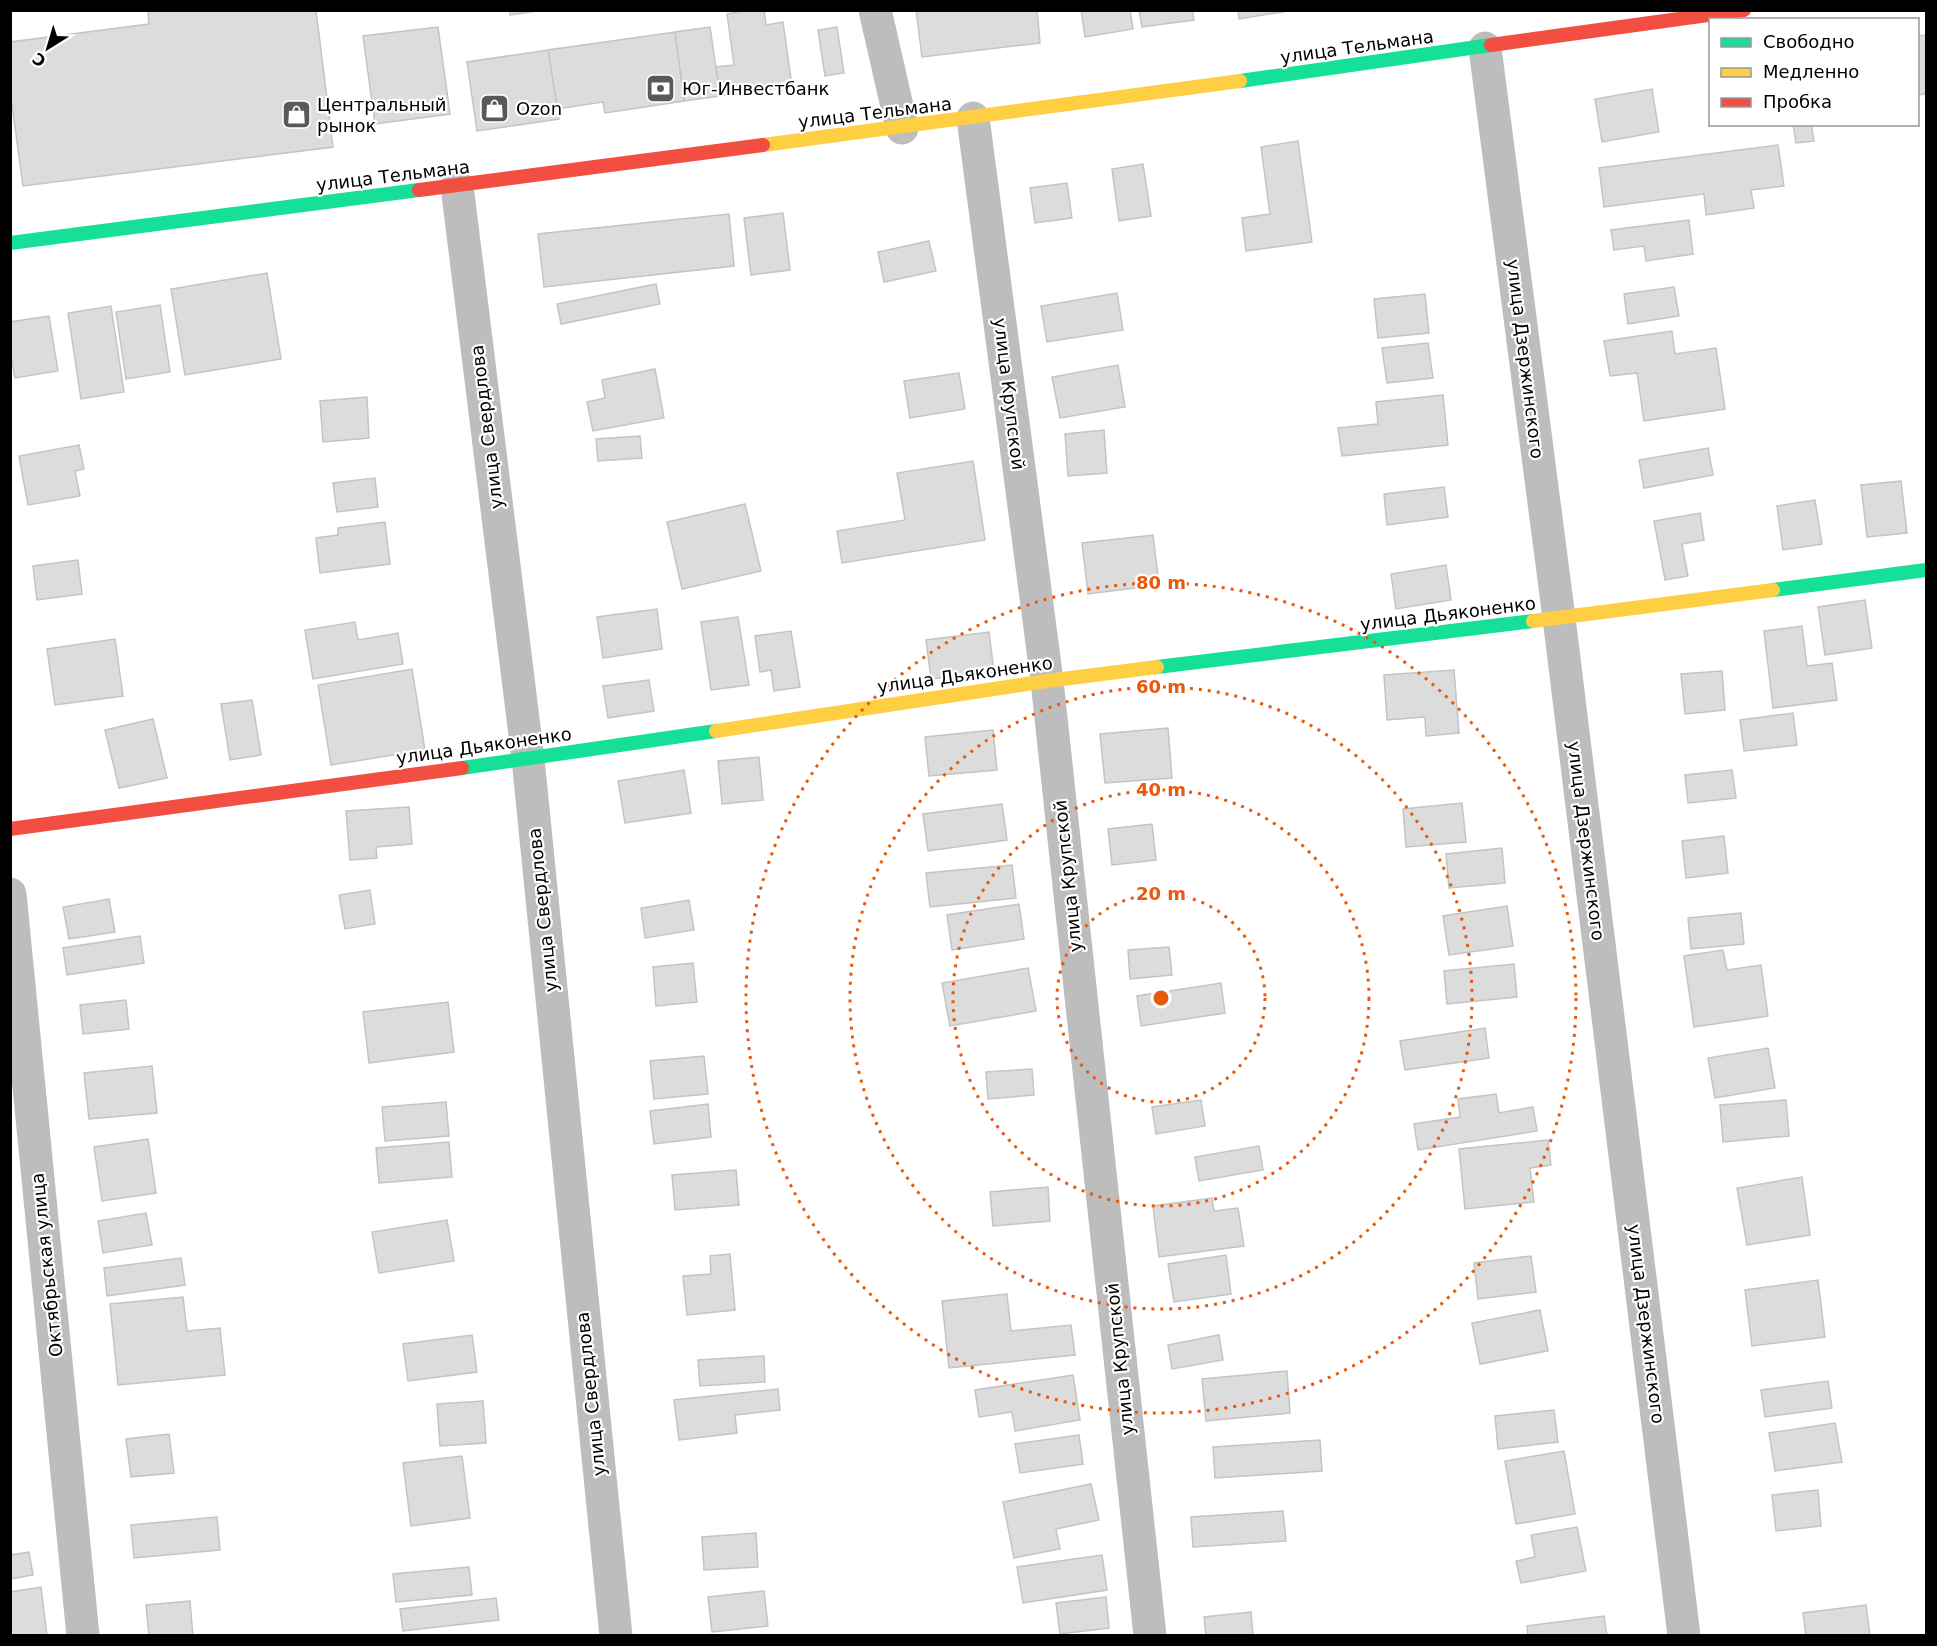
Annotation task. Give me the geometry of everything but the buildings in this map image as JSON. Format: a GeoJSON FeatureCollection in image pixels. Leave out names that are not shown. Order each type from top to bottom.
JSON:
{"type":"FeatureCollection","features":[{"type":"Feature","properties":{"kind":"street"},"geometry":{"type":"LineString","coordinates":[[875,10],[902,128]]}},
{"type":"Feature","properties":{"kind":"street","name":"улица Тельмана"},"geometry":{"type":"LineString","coordinates":[[10,243],[902,128],[1744,10]]}},
{"type":"Feature","properties":{"kind":"street","name":"улица Дзержинского"},"geometry":{"type":"LineString","coordinates":[[1485,48],[1559,618],[1684,1635]]}},
{"type":"Feature","properties":{"kind":"street","name":"улица Крупской"},"geometry":{"type":"LineString","coordinates":[[973,118],[1047,681],[1150,1635]]}},
{"type":"Feature","properties":{"kind":"street","name":"улица Свердлова"},"geometry":{"type":"LineString","coordinates":[[457,186],[528,759],[616,1635]]}},
{"type":"Feature","properties":{"kind":"street","name":"улица Дьяконенко"},"geometry":{"type":"LineString","coordinates":[[10,830],[528,759],[1047,681],[1926,570]]}},
{"type":"Feature","properties":{"kind":"street","name":"Октябрьская улица"},"geometry":{"type":"LineString","coordinates":[[10,894],[83,1635]]}},
{"type":"Feature","properties":{"kind":"traffic: fast"},"geometry":{"type":"LineString","coordinates":[[1240,81],[1491,45]]}},
{"type":"Feature","properties":{"kind":"traffic: fast"},"geometry":{"type":"LineString","coordinates":[[10,243],[419,190]]}},
{"type":"Feature","properties":{"kind":"traffic: fast"},"geometry":{"type":"LineString","coordinates":[[1773,590],[1926,570]]}},
{"type":"Feature","properties":{"kind":"traffic: fast"},"geometry":{"type":"LineString","coordinates":[[1157,667],[1533,621]]}},
{"type":"Feature","properties":{"kind":"traffic: fast"},"geometry":{"type":"LineString","coordinates":[[462,768],[716,731]]}},
{"type":"Feature","properties":{"kind":"traffic: slow"},"geometry":{"type":"LineString","coordinates":[[763,145],[1240,81]]}},
{"type":"Feature","properties":{"kind":"traffic: slow"},"geometry":{"type":"LineString","coordinates":[[1533,621],[1773,590]]}},
{"type":"Feature","properties":{"kind":"traffic: slow"},"geometry":{"type":"LineString","coordinates":[[716,731],[1047,681],[1157,667]]}},
{"type":"Feature","properties":{"kind":"traffic: jam"},"geometry":{"type":"LineString","coordinates":[[1491,45],[1744,10]]}},
{"type":"Feature","properties":{"kind":"traffic: jam"},"geometry":{"type":"LineString","coordinates":[[419,190],[763,145]]}},
{"type":"Feature","properties":{"kind":"traffic: jam"},"geometry":{"type":"LineString","coordinates":[[10,829],[462,768]]}},
{"type":"Feature","properties":{"kind":"place","name":"Юг-Инвестбанк"},"geometry":{"type":"Point","coordinates":[661,89]}},
{"type":"Feature","properties":{"kind":"place","name":"Ozon"},"geometry":{"type":"Point","coordinates":[495,109]}},
{"type":"Feature","properties":{"kind":"place","name":"Центральный рынок"},"geometry":{"type":"Point","coordinates":[296,115]}}]}
